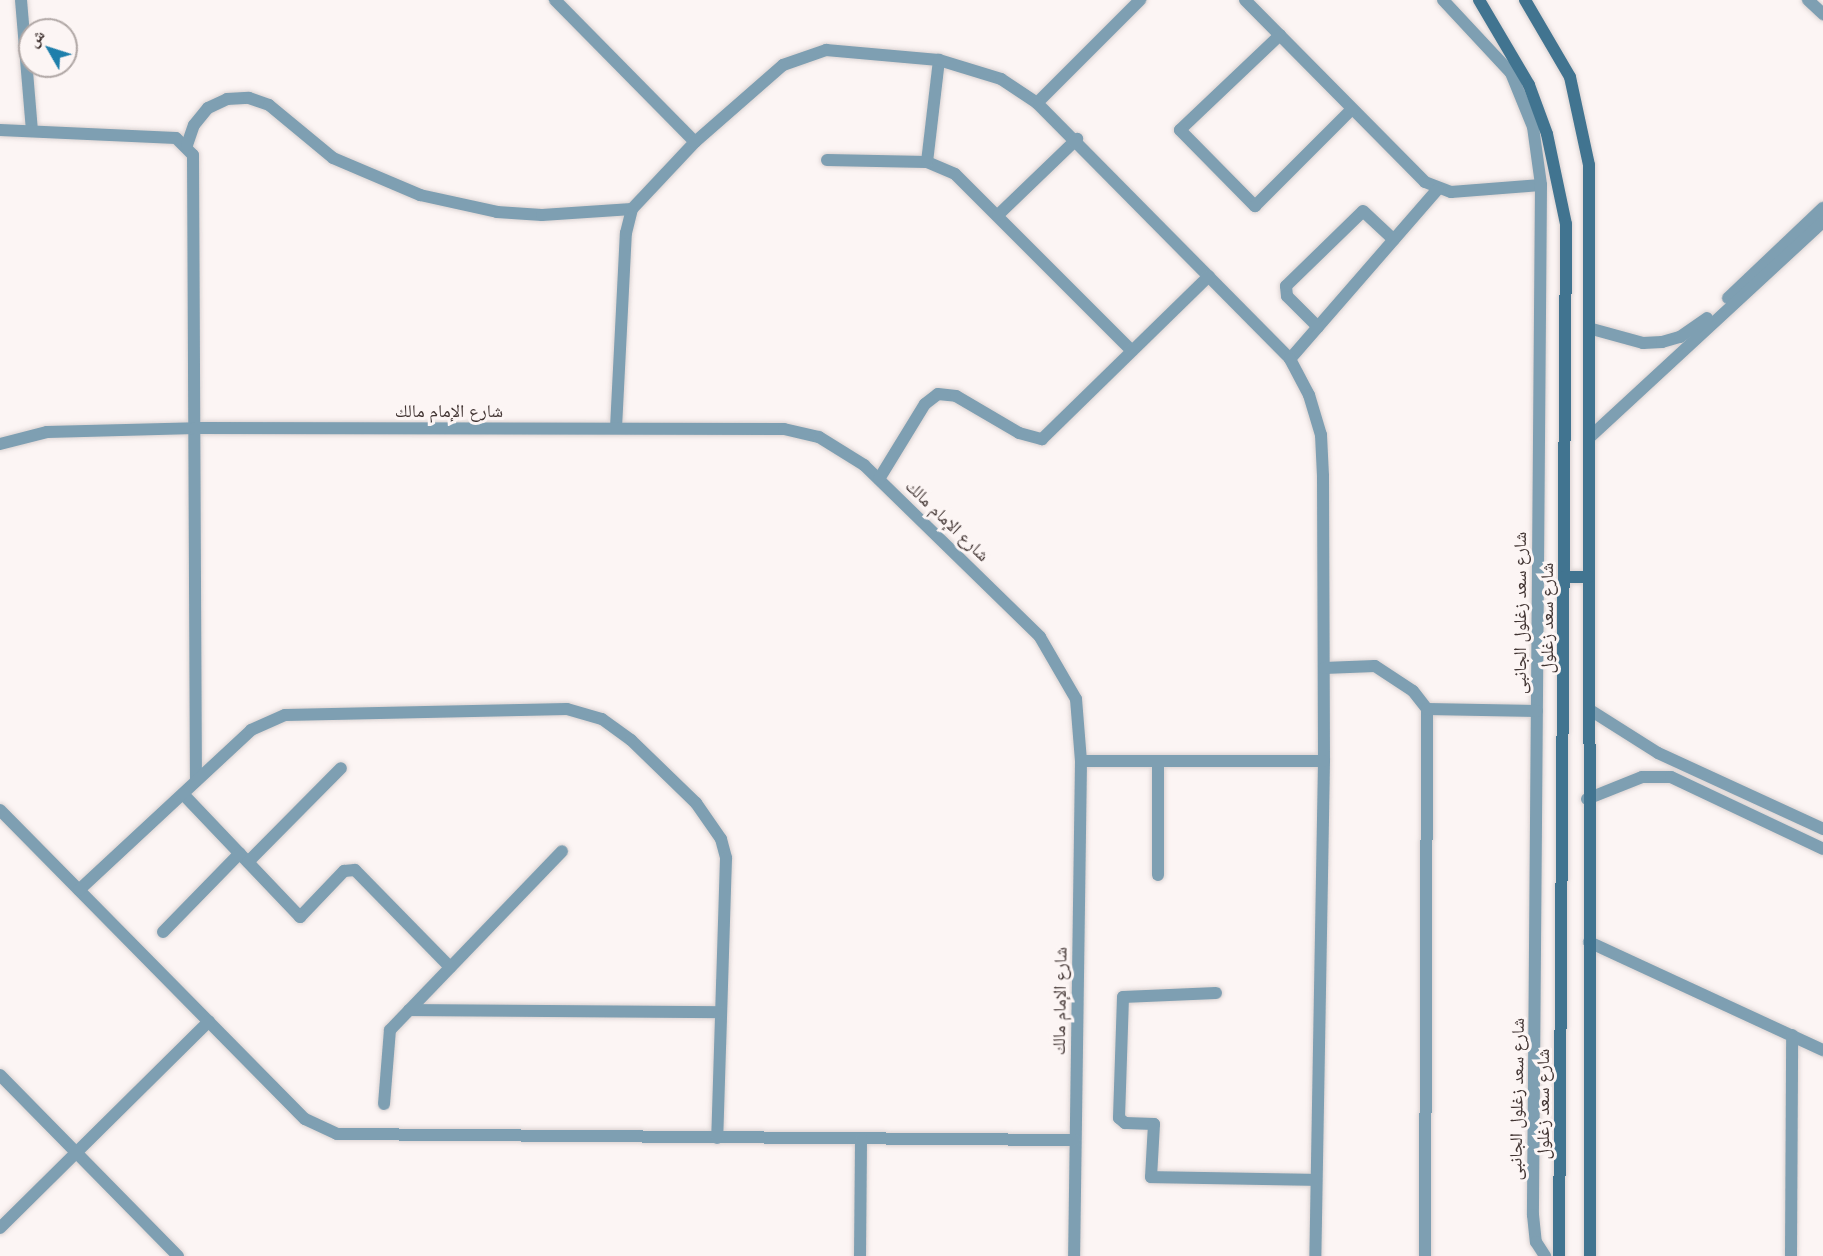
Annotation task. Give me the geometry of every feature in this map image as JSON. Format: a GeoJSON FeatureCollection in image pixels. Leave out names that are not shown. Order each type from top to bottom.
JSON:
{"type":"FeatureCollection","features":[{"type":"Feature","properties":{"kind":"main road","name":"شارع سعد زغلول"},"geometry":{"type":"LineString","coordinates":[[1479,0],[1529,85],[1547,134],[1566,224],[1559,1256]]}},
{"type":"Feature","properties":{"kind":"main road"},"geometry":{"type":"LineString","coordinates":[[1525,0],[1570,77],[1589,165],[1592,329],[1588,577],[1590,710],[1587,799],[1590,1256]]}},
{"type":"Feature","properties":{"kind":"main road"},"geometry":{"type":"LineString","coordinates":[[1564,577],[1588,577]]}},
{"type":"Feature","properties":{"kind":"street"},"geometry":{"type":"LineString","coordinates":[[21,0],[32,131]]}},
{"type":"Feature","properties":{"kind":"street"},"geometry":{"type":"LineString","coordinates":[[555,0],[695,142]]}},
{"type":"Feature","properties":{"kind":"street"},"geometry":{"type":"LineString","coordinates":[[1037,103],[1140,0]]}},
{"type":"Feature","properties":{"kind":"street"},"geometry":{"type":"LineString","coordinates":[[1245,0],[1414,173],[1438,189],[1451,192],[1541,185]]}},
{"type":"Feature","properties":{"kind":"street","name":"شارع سعد زغلول الجانبى"},"geometry":{"type":"LineString","coordinates":[[1443,0],[1511,73],[1533,127],[1541,185],[1533,1215],[1536,1242],[1545,1256]]}},
{"type":"Feature","properties":{"kind":"street"},"geometry":{"type":"LineString","coordinates":[[1808,0],[1823,14]]}},
{"type":"Feature","properties":{"kind":"street"},"geometry":{"type":"LineString","coordinates":[[1280,35],[1180,130],[1255,206],[1352,109]]}},
{"type":"Feature","properties":{"kind":"street"},"geometry":{"type":"LineString","coordinates":[[616,428],[626,233],[632,209],[695,142],[797,57],[826,50],[939,60],[1001,80],[1037,103],[1077,140],[1290,359],[1310,395],[1321,435],[1324,761],[1315,1256]]}},
{"type":"Feature","properties":{"kind":"street"},"geometry":{"type":"LineString","coordinates":[[927,162],[939,60]]}},
{"type":"Feature","properties":{"kind":"street"},"geometry":{"type":"LineString","coordinates":[[196,781],[194,167],[187,145],[194,125],[208,108],[227,99],[249,98],[269,105],[333,158],[420,195],[497,212],[542,215],[632,209]]}},
{"type":"Feature","properties":{"kind":"street"},"geometry":{"type":"LineString","coordinates":[[0,130],[163,137],[187,145]]}},
{"type":"Feature","properties":{"kind":"street"},"geometry":{"type":"LineString","coordinates":[[998,215],[1077,140]]}},
{"type":"Feature","properties":{"kind":"street"},"geometry":{"type":"LineString","coordinates":[[827,160],[927,162],[955,174],[1132,351]]}},
{"type":"Feature","properties":{"kind":"street"},"geometry":{"type":"LineString","coordinates":[[1290,359],[1438,189]]}},
{"type":"Feature","properties":{"kind":"street"},"geometry":{"type":"LineString","coordinates":[[1592,329],[1643,343],[1680,337],[1696,328],[1823,208]]}},
{"type":"Feature","properties":{"kind":"street"},"geometry":{"type":"LineString","coordinates":[[1318,327],[1287,296],[1286,286],[1363,211],[1394,240]]}},
{"type":"Feature","properties":{"kind":"street"},"geometry":{"type":"LineString","coordinates":[[1591,436],[1823,222]]}},
{"type":"Feature","properties":{"kind":"street"},"geometry":{"type":"LineString","coordinates":[[879,479],[925,404],[938,394],[956,396],[1037,441],[1209,276]]}},
{"type":"Feature","properties":{"kind":"street","name":"شارع الإمام مالك"},"geometry":{"type":"LineString","coordinates":[[0,444],[47,432],[195,428],[616,428],[801,432],[835,445],[879,479],[1054,656],[1076,699],[1081,761],[1074,1256]]}},
{"type":"Feature","properties":{"kind":"street"},"geometry":{"type":"LineString","coordinates":[[1324,668],[1375,666],[1404,684],[1427,709],[1425,1256]]}},
{"type":"Feature","properties":{"kind":"street"},"geometry":{"type":"LineString","coordinates":[[1427,709],[1537,711]]}},
{"type":"Feature","properties":{"kind":"street"},"geometry":{"type":"LineString","coordinates":[[79,890],[251,730],[285,715],[567,710],[602,719],[631,740],[696,803],[721,839],[727,879],[717,1138]]}},
{"type":"Feature","properties":{"kind":"street"},"geometry":{"type":"LineString","coordinates":[[1590,710],[1658,753],[1823,829]]}},
{"type":"Feature","properties":{"kind":"street"},"geometry":{"type":"LineString","coordinates":[[1081,761],[1324,761]]}},
{"type":"Feature","properties":{"kind":"street"},"geometry":{"type":"LineString","coordinates":[[1158,761],[1158,875]]}},
{"type":"Feature","properties":{"kind":"street"},"geometry":{"type":"LineString","coordinates":[[162,932],[340,768]]}},
{"type":"Feature","properties":{"kind":"street"},"geometry":{"type":"LineString","coordinates":[[1587,799],[1642,777],[1671,777],[1823,849]]}},
{"type":"Feature","properties":{"kind":"street"},"geometry":{"type":"LineString","coordinates":[[183,794],[300,917],[344,871],[355,870],[450,967]]}},
{"type":"Feature","properties":{"kind":"street"},"geometry":{"type":"LineString","coordinates":[[0,810],[305,1119],[337,1134],[1075,1140]]}},
{"type":"Feature","properties":{"kind":"street"},"geometry":{"type":"LineString","coordinates":[[384,1104],[390,1030],[562,851]]}},
{"type":"Feature","properties":{"kind":"street"},"geometry":{"type":"LineString","coordinates":[[1589,942],[1823,1050]]}},
{"type":"Feature","properties":{"kind":"street"},"geometry":{"type":"LineString","coordinates":[[1216,993],[1123,997],[1119,1118],[1125,1124],[1154,1124],[1151,1177],[1316,1180]]}},
{"type":"Feature","properties":{"kind":"street"},"geometry":{"type":"LineString","coordinates":[[409,1010],[721,1012]]}},
{"type":"Feature","properties":{"kind":"street"},"geometry":{"type":"LineString","coordinates":[[0,1228],[209,1022]]}},
{"type":"Feature","properties":{"kind":"street"},"geometry":{"type":"LineString","coordinates":[[1791,1256],[1792,1035]]}},
{"type":"Feature","properties":{"kind":"street"},"geometry":{"type":"LineString","coordinates":[[0,1075],[178,1256]]}},
{"type":"Feature","properties":{"kind":"street"},"geometry":{"type":"LineString","coordinates":[[860,1256],[861,1139]]}}]}
